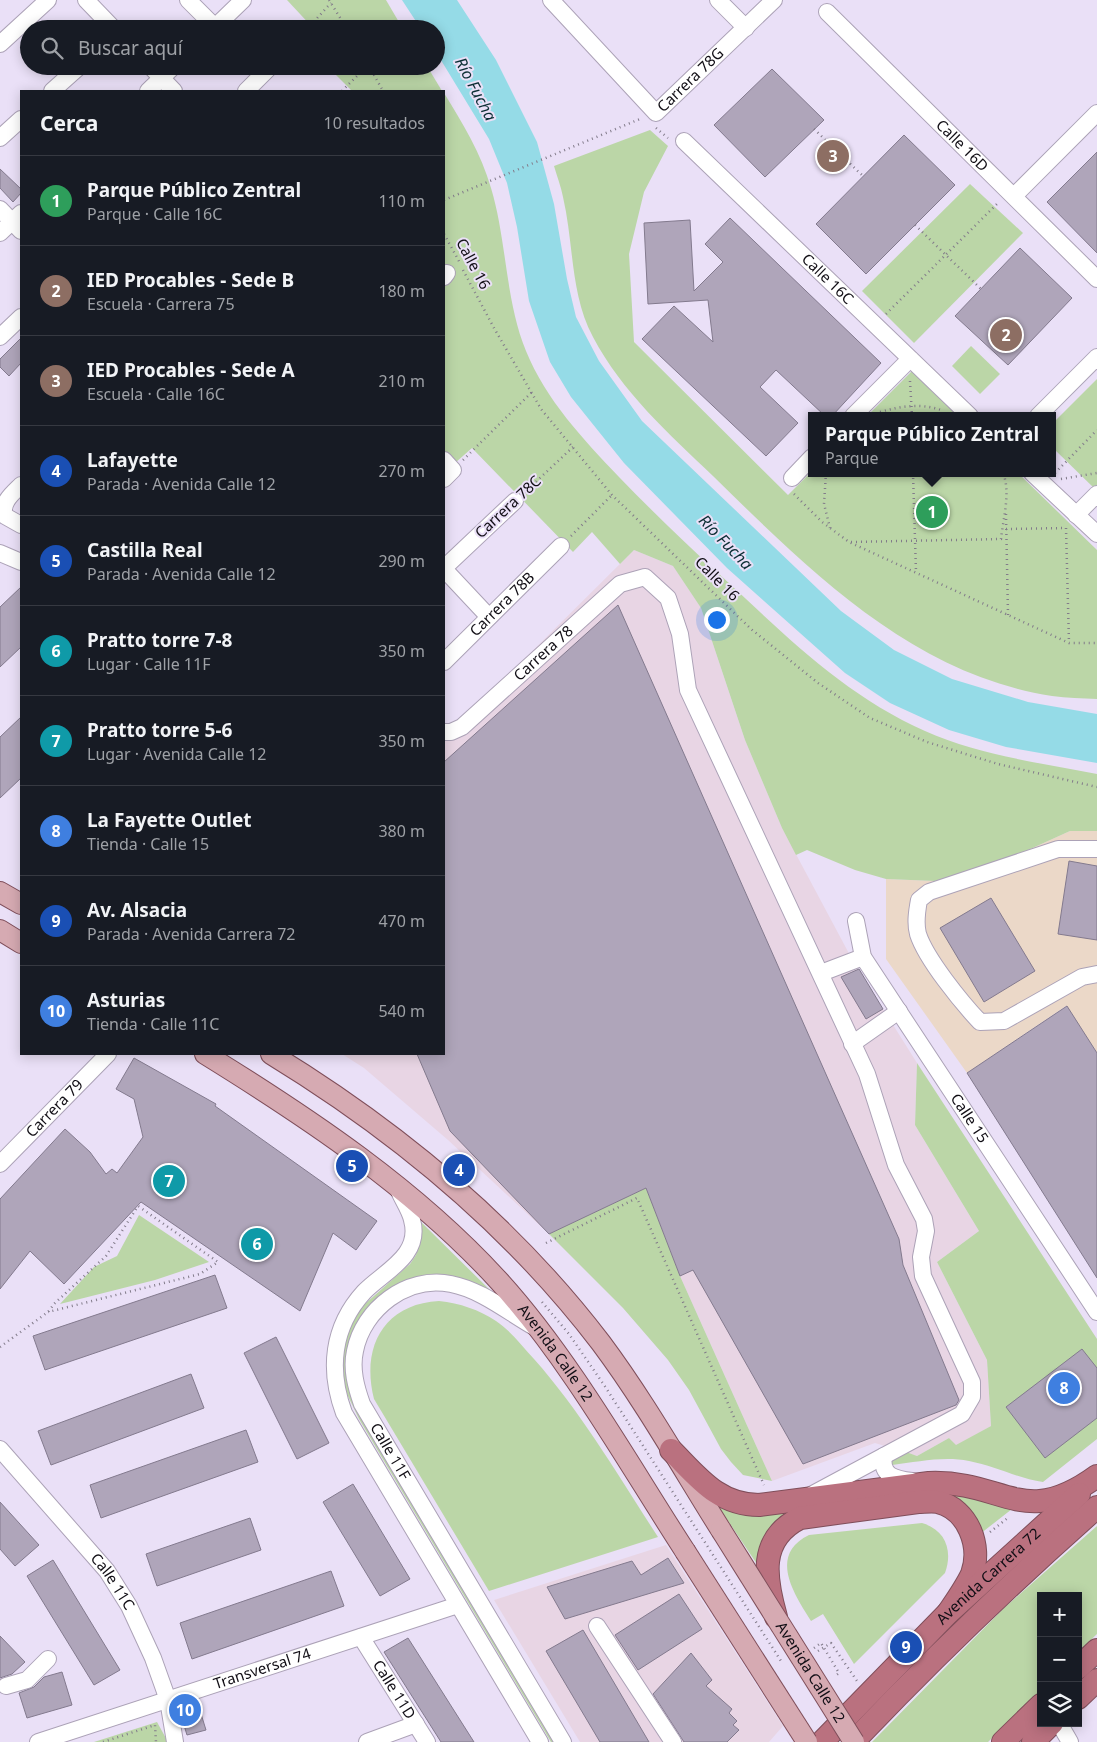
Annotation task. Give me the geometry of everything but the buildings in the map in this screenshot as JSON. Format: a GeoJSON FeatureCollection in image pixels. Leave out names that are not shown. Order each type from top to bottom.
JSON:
{"type":"FeatureCollection","features":[{"type":"Feature","properties":{"kind":"highway"},"geometry":{"type":"LineString","coordinates":[[671,1450],[713,1491],[731,1502],[745,1505],[760,1505],[929,1482],[968,1484],[1017,1501],[1038,1503],[1068,1494],[1097,1477]]}},
{"type":"Feature","properties":{"kind":"highway","name":"Avenida Carrera 72"},"geometry":{"type":"LineString","coordinates":[[822,1742],[948,1614],[1097,1477]]}},
{"type":"Feature","properties":{"kind":"highway"},"geometry":{"type":"LineString","coordinates":[[1065,1507],[1097,1493]]}},
{"type":"Feature","properties":{"kind":"highway"},"geometry":{"type":"LineString","coordinates":[[776,1618],[769,1592],[768,1572],[770,1554],[775,1538],[786,1525],[800,1518],[918,1502],[938,1502],[952,1509],[966,1521],[973,1535],[975,1553],[972,1574],[948,1614]]}},
{"type":"Feature","properties":{"kind":"highway","name":"Avenida Carrera 72"},"geometry":{"type":"LineString","coordinates":[[853,1742],[919,1673],[1008,1588],[1097,1508]]}},
{"type":"Feature","properties":{"kind":"highway"},"geometry":{"type":"LineString","coordinates":[[1082,1664],[1097,1650]]}},
{"type":"Feature","properties":{"kind":"highway"},"geometry":{"type":"LineString","coordinates":[[874,1720],[905,1657]]}},
{"type":"Feature","properties":{"kind":"highway"},"geometry":{"type":"LineString","coordinates":[[1082,1694],[1097,1680]]}},
{"type":"Feature","properties":{"kind":"highway"},"geometry":{"type":"LineString","coordinates":[[1003,1742],[1037,1709]]}},
{"type":"Feature","properties":{"kind":"highway"},"geometry":{"type":"LineString","coordinates":[[1033,1742],[1048,1727]]}},
{"type":"Feature","properties":{"kind":"main road"},"geometry":{"type":"LineString","coordinates":[[0,892],[20,903]]}},
{"type":"Feature","properties":{"kind":"main road"},"geometry":{"type":"LineString","coordinates":[[0,930],[20,942]]}},
{"type":"Feature","properties":{"kind":"main road","name":"Avenida Calle 12"},"geometry":{"type":"LineString","coordinates":[[207,1055],[316,1125],[361,1158],[464,1244],[500,1282],[538,1330],[587,1400],[807,1742]]}},
{"type":"Feature","properties":{"kind":"main road","name":"Avenida Calle 12"},"geometry":{"type":"LineString","coordinates":[[273,1055],[318,1084],[402,1143],[488,1217],[534,1262],[601,1343],[671,1450],[853,1742]]}},
{"type":"Feature","properties":{"kind":"street"},"geometry":{"type":"LineString","coordinates":[[26,20],[48,0]]}},
{"type":"Feature","properties":{"kind":"street"},"geometry":{"type":"LineString","coordinates":[[86,0],[105,20]]}},
{"type":"Feature","properties":{"kind":"street"},"geometry":{"type":"LineString","coordinates":[[188,0],[207,20]]}},
{"type":"Feature","properties":{"kind":"street"},"geometry":{"type":"LineString","coordinates":[[222,20],[242,0]]}},
{"type":"Feature","properties":{"kind":"street"},"geometry":{"type":"LineString","coordinates":[[551,0],[656,113]]}},
{"type":"Feature","properties":{"kind":"street"},"geometry":{"type":"LineString","coordinates":[[718,0],[746,28]]}},
{"type":"Feature","properties":{"kind":"street","name":"Carrera 78G"},"geometry":{"type":"LineString","coordinates":[[656,113],[774,0]]}},
{"type":"Feature","properties":{"kind":"street","name":"Calle 16D"},"geometry":{"type":"LineString","coordinates":[[827,12],[1008,197],[1097,279]]}},
{"type":"Feature","properties":{"kind":"street"},"geometry":{"type":"LineString","coordinates":[[0,44],[20,26]]}},
{"type":"Feature","properties":{"kind":"street"},"geometry":{"type":"LineString","coordinates":[[53,90],[70,75]]}},
{"type":"Feature","properties":{"kind":"street"},"geometry":{"type":"LineString","coordinates":[[159,75],[173,90]]}},
{"type":"Feature","properties":{"kind":"street"},"geometry":{"type":"LineString","coordinates":[[149,90],[165,75]]}},
{"type":"Feature","properties":{"kind":"street"},"geometry":{"type":"LineString","coordinates":[[247,90],[262,75]]}},
{"type":"Feature","properties":{"kind":"street"},"geometry":{"type":"LineString","coordinates":[[1008,197],[1097,113]]}},
{"type":"Feature","properties":{"kind":"street"},"geometry":{"type":"LineString","coordinates":[[0,138],[20,120]]}},
{"type":"Feature","properties":{"kind":"street","name":"Calle 16C"},"geometry":{"type":"LineString","coordinates":[[684,141],[966,412]]}},
{"type":"Feature","properties":{"kind":"street"},"geometry":{"type":"LineString","coordinates":[[0,209],[18,222],[0,233]]}},
{"type":"Feature","properties":{"kind":"street"},"geometry":{"type":"LineString","coordinates":[[0,337],[20,318]]}},
{"type":"Feature","properties":{"kind":"street"},"geometry":{"type":"LineString","coordinates":[[1042,412],[1097,357]]}},
{"type":"Feature","properties":{"kind":"street"},"geometry":{"type":"LineString","coordinates":[[857,412],[910,359]]}},
{"type":"Feature","properties":{"kind":"street"},"geometry":{"type":"LineString","coordinates":[[791,483],[808,462]]}},
{"type":"Feature","properties":{"kind":"street"},"geometry":{"type":"LineString","coordinates":[[1035,477],[1071,518],[1097,534]]}},
{"type":"Feature","properties":{"kind":"street"},"geometry":{"type":"LineString","coordinates":[[20,486],[4,502],[2,507],[5,516],[20,524]]}},
{"type":"Feature","properties":{"kind":"street"},"geometry":{"type":"LineString","coordinates":[[1071,518],[1097,494]]}},
{"type":"Feature","properties":{"kind":"street","name":"Carrera 78C"},"geometry":{"type":"LineString","coordinates":[[445,567],[515,501]]}},
{"type":"Feature","properties":{"kind":"street","name":"Carrera 78B"},"geometry":{"type":"LineString","coordinates":[[445,661],[561,546]]}},
{"type":"Feature","properties":{"kind":"street"},"geometry":{"type":"LineString","coordinates":[[445,569],[489,617]]}},
{"type":"Feature","properties":{"kind":"street","name":"Carrera 78"},"geometry":{"type":"LineString","coordinates":[[445,732],[451,732],[462,727],[620,584],[645,577],[668,598],[680,634],[688,690],[821,973]]}},
{"type":"Feature","properties":{"kind":"street"},"geometry":{"type":"LineString","coordinates":[[1097,849],[1058,849],[930,892],[919,900],[917,912],[918,935],[927,952],[961,1002],[980,1022],[1004,1021],[1082,977],[1097,974]]}},
{"type":"Feature","properties":{"kind":"street","name":"Calle 15"},"geometry":{"type":"LineString","coordinates":[[856,920],[863,957],[1097,1312]]}},
{"type":"Feature","properties":{"kind":"street"},"geometry":{"type":"LineString","coordinates":[[802,1499],[962,1414],[972,1397],[972,1382],[923,1276],[921,1257],[926,1231],[924,1219],[896,1165],[867,1074],[821,973],[863,957]]}},
{"type":"Feature","properties":{"kind":"street"},"geometry":{"type":"LineString","coordinates":[[852,1044],[899,1011]]}},
{"type":"Feature","properties":{"kind":"street","name":"Carrera 79"},"geometry":{"type":"LineString","coordinates":[[0,1164],[107,1055]]}},
{"type":"Feature","properties":{"kind":"street","name":"Calle 11F"},"geometry":{"type":"LineString","coordinates":[[398,1189],[413,1221],[410,1243],[400,1263],[365,1292],[349,1312],[340,1331],[334,1352],[336,1392],[344,1413],[540,1742]]}},
{"type":"Feature","properties":{"kind":"street","name":"Calle 11F"},"geometry":{"type":"LineString","coordinates":[[538,1330],[470,1290],[450,1284],[430,1283],[416,1286],[393,1296],[367,1320],[358,1338],[354,1353],[354,1371],[362,1404],[563,1742]]}},
{"type":"Feature","properties":{"kind":"street","name":"Calle 11C"},"geometry":{"type":"LineString","coordinates":[[0,1449],[107,1571],[141,1631],[168,1700],[175,1742]]}},
{"type":"Feature","properties":{"kind":"street"},"geometry":{"type":"LineString","coordinates":[[884,1456],[883,1467],[892,1477],[929,1482]]}},
{"type":"Feature","properties":{"kind":"street","name":"Transversal 74"},"geometry":{"type":"LineString","coordinates":[[38,1742],[85,1720],[168,1700],[458,1605]]}},
{"type":"Feature","properties":{"kind":"street"},"geometry":{"type":"LineString","coordinates":[[597,1626],[673,1742]]}},
{"type":"Feature","properties":{"kind":"street","name":"Calle 11D"},"geometry":{"type":"LineString","coordinates":[[361,1636],[427,1742]]}},
{"type":"Feature","properties":{"kind":"street"},"geometry":{"type":"LineString","coordinates":[[6,1686],[27,1680],[48,1659]]}},
{"type":"Feature","properties":{"kind":"street"},"geometry":{"type":"LineString","coordinates":[[367,1742],[416,1724]]}},
{"type":"Feature","properties":{"kind":"street"},"geometry":{"type":"LineString","coordinates":[[1061,1727],[1070,1742]]}},
{"type":"Feature","properties":{"kind":"path"},"geometry":{"type":"LineString","coordinates":[[315,20],[330,2],[342,20]]}},
{"type":"Feature","properties":{"kind":"path"},"geometry":{"type":"LineString","coordinates":[[343,90],[359,75]]}},
{"type":"Feature","properties":{"kind":"path"},"geometry":{"type":"LineString","coordinates":[[373,75],[382,90]]}},
{"type":"Feature","properties":{"kind":"path","name":"Carrera 78G"},"geometry":{"type":"LineString","coordinates":[[445,200],[656,113]]}},
{"type":"Feature","properties":{"kind":"path"},"geometry":{"type":"LineString","coordinates":[[814,129],[863,176]]}},
{"type":"Feature","properties":{"kind":"path"},"geometry":{"type":"LineString","coordinates":[[879,320],[1008,197]]}},
{"type":"Feature","properties":{"kind":"path"},"geometry":{"type":"LineString","coordinates":[[915,225],[981,289]]}},
{"type":"Feature","properties":{"kind":"path","name":"Calle 16"},"geometry":{"type":"LineString","coordinates":[[445,236],[494,328],[542,409],[612,495],[751,629],[818,683],[870,718],[927,742],[998,764],[1097,787]]}},
{"type":"Feature","properties":{"kind":"path"},"geometry":{"type":"LineString","coordinates":[[910,376],[912,412]]}},
{"type":"Feature","properties":{"kind":"path"},"geometry":{"type":"LineString","coordinates":[[447,470],[532,392]]}},
{"type":"Feature","properties":{"kind":"path"},"geometry":{"type":"LineString","coordinates":[[882,412],[902,406],[911,406],[930,407],[945,412]]}},
{"type":"Feature","properties":{"kind":"path"},"geometry":{"type":"LineString","coordinates":[[1056,471],[1097,430]]}},
{"type":"Feature","properties":{"kind":"path","name":"Carrera 78C"},"geometry":{"type":"LineString","coordinates":[[515,501],[573,447]]}},
{"type":"Feature","properties":{"kind":"path"},"geometry":{"type":"LineString","coordinates":[[1056,480],[1097,473]]}},
{"type":"Feature","properties":{"kind":"path"},"geometry":{"type":"LineString","coordinates":[[826,477],[824,504],[830,528]]}},
{"type":"Feature","properties":{"kind":"path"},"geometry":{"type":"LineString","coordinates":[[913,477],[916,572]]}},
{"type":"Feature","properties":{"kind":"path"},"geometry":{"type":"LineString","coordinates":[[849,542],[1001,539],[1005,505],[1005,477]]}},
{"type":"Feature","properties":{"kind":"path"},"geometry":{"type":"LineString","coordinates":[[791,483],[830,528],[849,542],[1069,644],[1097,643]]}},
{"type":"Feature","properties":{"kind":"path"},"geometry":{"type":"LineString","coordinates":[[561,546],[612,495]]}},
{"type":"Feature","properties":{"kind":"path"},"geometry":{"type":"LineString","coordinates":[[1005,505],[1008,615]]}},
{"type":"Feature","properties":{"kind":"path"},"geometry":{"type":"LineString","coordinates":[[1069,644],[1066,528],[1071,518]]}},
{"type":"Feature","properties":{"kind":"path"},"geometry":{"type":"LineString","coordinates":[[1006,529],[1066,528]]}},
{"type":"Feature","properties":{"kind":"path"},"geometry":{"type":"LineString","coordinates":[[546,1243],[637,1198],[764,1485]]}},
{"type":"Feature","properties":{"kind":"path"},"geometry":{"type":"LineString","coordinates":[[0,1347],[48,1312],[55,1303],[106,1256],[138,1206],[218,1262],[200,1274],[48,1312]]}},
{"type":"Feature","properties":{"kind":"path"},"geometry":{"type":"LineString","coordinates":[[638,1441],[781,1662]]}},
{"type":"Feature","properties":{"kind":"path"},"geometry":{"type":"LineString","coordinates":[[988,1534],[1010,1516]]}},
{"type":"Feature","properties":{"kind":"path"},"geometry":{"type":"LineString","coordinates":[[816,1652],[831,1643],[857,1681]]}},
{"type":"Feature","properties":{"kind":"path"},"geometry":{"type":"LineString","coordinates":[[103,1742],[155,1725],[156,1742]]}},
{"type":"Feature","properties":{"kind":"shaded area"},"geometry":{"type":"Polygon","coordinates":[[[634,550],[673,566],[701,608],[745,740],[782,828],[853,961],[917,1063],[915,1125],[979,1231],[937,1262],[987,1360],[991,1426],[956,1446],[949,1438],[917,1456],[875,1443],[772,1481],[680,1276],[549,1234],[448,1140],[364,1068],[344,1055],[445,1055],[445,738],[634,550]]]}},
{"type":"Feature","properties":{"kind":"shaded area"},"geometry":{"type":"Polygon","coordinates":[[[1070,831],[1097,831],[1097,1053],[1066,1006],[967,1073],[886,959],[886,879],[935,881],[1004,861],[1070,831]]]}},
{"type":"Feature","properties":{"kind":"shaded area"},"geometry":{"type":"Polygon","coordinates":[[[666,1545],[783,1726],[769,1742],[580,1742],[494,1600],[666,1545]]]}},
{"type":"Feature","properties":{"kind":"green space"},"geometry":{"type":"Polygon","coordinates":[[[287,0],[386,0],[398,20],[306,20],[287,0]]]}},
{"type":"Feature","properties":{"kind":"green space"},"geometry":{"type":"Polygon","coordinates":[[[336,75],[432,75],[441,90],[351,90],[336,75]]]}},
{"type":"Feature","properties":{"kind":"green space"},"geometry":{"type":"Polygon","coordinates":[[[445,95],[465,127],[487,175],[496,208],[514,311],[526,351],[544,386],[566,418],[592,448],[667,525],[790,639],[840,681],[867,699],[925,731],[967,746],[1010,757],[1097,774],[1097,831],[1070,831],[1004,861],[935,881],[886,879],[855,870],[807,850],[796,855],[782,828],[745,740],[701,608],[673,566],[634,550],[620,564],[592,532],[573,552],[472,448],[455,463],[445,452],[445,284],[454,274],[445,264],[445,95]]]}},
{"type":"Feature","properties":{"kind":"green space"},"geometry":{"type":"Polygon","coordinates":[[[650,130],[668,146],[644,192],[629,254],[634,342],[788,495],[808,475],[808,477],[1022,477],[1097,550],[1097,699],[1052,696],[1001,684],[954,666],[909,642],[866,613],[826,582],[663,428],[618,376],[593,337],[586,321],[576,286],[567,215],[554,166],[650,130]]]}},
{"type":"Feature","properties":{"kind":"green space"},"geometry":{"type":"Polygon","coordinates":[[[970,184],[1023,233],[914,343],[862,291],[970,184]]]}},
{"type":"Feature","properties":{"kind":"green space"},"geometry":{"type":"Polygon","coordinates":[[[971,346],[1000,374],[980,394],[952,366],[971,346]]]}},
{"type":"Feature","properties":{"kind":"green space"},"geometry":{"type":"Polygon","coordinates":[[[912,371],[955,412],[871,412],[912,371]]]}},
{"type":"Feature","properties":{"kind":"green space"},"geometry":{"type":"Polygon","coordinates":[[[1097,379],[1096,490],[1056,451],[1056,420],[1097,379]]]}},
{"type":"Feature","properties":{"kind":"green space"},"geometry":{"type":"Polygon","coordinates":[[[917,1063],[1097,1339],[1097,1439],[1043,1482],[969,1461],[950,1459],[930,1460],[892,1465],[892,1459],[906,1452],[917,1456],[949,1438],[956,1445],[991,1426],[987,1360],[937,1262],[979,1231],[915,1125],[917,1063]]]}},
{"type":"Feature","properties":{"kind":"green space"},"geometry":{"type":"Polygon","coordinates":[[[646,1188],[680,1276],[772,1481],[743,1475],[731,1462],[721,1449],[689,1390],[668,1360],[623,1308],[549,1234],[646,1188]]]}},
{"type":"Feature","properties":{"kind":"green space"},"geometry":{"type":"Polygon","coordinates":[[[139,1215],[209,1262],[155,1280],[60,1304],[94,1267],[117,1256],[139,1215]]]}},
{"type":"Feature","properties":{"kind":"green space"},"geometry":{"type":"Polygon","coordinates":[[[421,1222],[495,1295],[400,1287],[347,1362],[558,1742],[551,1742],[359,1419],[341,1377],[343,1344],[357,1311],[410,1264],[416,1255],[421,1222]]]}},
{"type":"Feature","properties":{"kind":"green space"},"geometry":{"type":"Polygon","coordinates":[[[439,1301],[462,1305],[483,1314],[496,1321],[516,1339],[552,1380],[584,1423],[658,1537],[489,1591],[374,1399],[371,1363],[374,1346],[381,1332],[390,1320],[403,1310],[420,1304],[439,1301]]]}},
{"type":"Feature","properties":{"kind":"green space"},"geometry":{"type":"Polygon","coordinates":[[[953,1490],[1012,1509],[980,1534],[965,1513],[799,1512],[759,1567],[718,1506],[953,1490]]]}},
{"type":"Feature","properties":{"kind":"green space"},"geometry":{"type":"Polygon","coordinates":[[[922,1523],[937,1531],[945,1542],[948,1549],[948,1557],[945,1573],[854,1664],[823,1614],[811,1621],[804,1610],[788,1575],[787,1564],[790,1553],[797,1543],[809,1535],[922,1523]]]}},
{"type":"Feature","properties":{"kind":"green space"},"geometry":{"type":"Polygon","coordinates":[[[1097,1526],[1097,1634],[1082,1648],[1082,1592],[1037,1592],[1037,1694],[988,1742],[872,1742],[1004,1608],[1097,1526]]]}},
{"type":"Feature","properties":{"kind":"green space"},"geometry":{"type":"Polygon","coordinates":[[[157,1722],[168,1742],[94,1742],[157,1722]]]}},
{"type":"Feature","properties":{"kind":"water","name":"Río Fucha"},"geometry":{"type":"Polygon","coordinates":[[[402,0],[457,0],[496,60],[537,142],[554,204],[567,279],[576,317],[599,361],[642,421],[841,611],[894,650],[952,679],[1028,702],[1097,714],[1097,763],[1006,747],[949,730],[890,703],[845,673],[727,568],[624,463],[571,397],[550,362],[529,301],[517,227],[507,183],[489,139],[445,67],[445,20],[415,20],[402,0]]]}},
{"type":"Feature","properties":{"kind":"place","name":"IED Procables - Sede A"},"geometry":{"type":"Point","coordinates":[833,156]}},
{"type":"Feature","properties":{"kind":"place","name":"IED Procables - Sede B"},"geometry":{"type":"Point","coordinates":[1006,335]}},
{"type":"Feature","properties":{"kind":"place","name":"Parque Público Zentral"},"geometry":{"type":"Point","coordinates":[932,512]}},
{"type":"Feature","properties":{"kind":"place","name":"Castilla Real"},"geometry":{"type":"Point","coordinates":[352,1166]}},
{"type":"Feature","properties":{"kind":"place","name":"Lafayette"},"geometry":{"type":"Point","coordinates":[459,1170]}},
{"type":"Feature","properties":{"kind":"place","name":"Pratto torre 5-6"},"geometry":{"type":"Point","coordinates":[169,1181]}},
{"type":"Feature","properties":{"kind":"place","name":"Pratto torre 7-8"},"geometry":{"type":"Point","coordinates":[257,1244]}},
{"type":"Feature","properties":{"kind":"place","name":"La Fayette Outlet"},"geometry":{"type":"Point","coordinates":[1064,1388]}},
{"type":"Feature","properties":{"kind":"place","name":"Av. Alsacia"},"geometry":{"type":"Point","coordinates":[906,1647]}},
{"type":"Feature","properties":{"kind":"place","name":"Asturias"},"geometry":{"type":"Point","coordinates":[185,1710]}}]}
